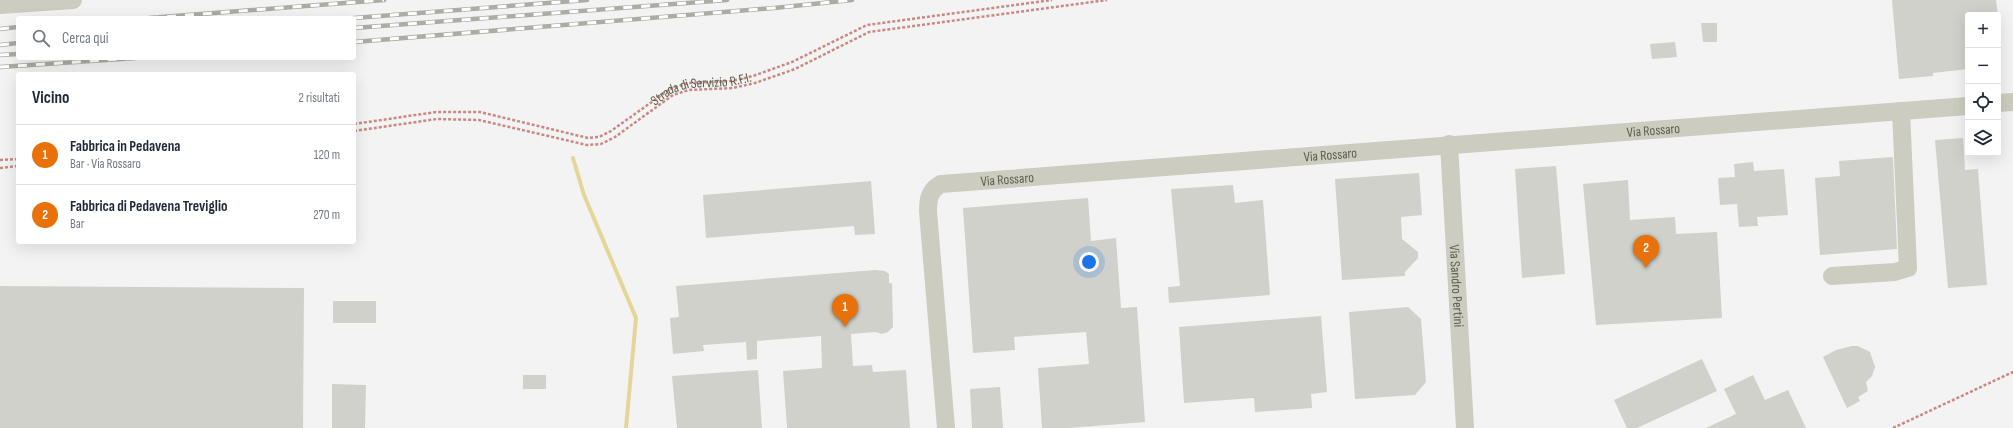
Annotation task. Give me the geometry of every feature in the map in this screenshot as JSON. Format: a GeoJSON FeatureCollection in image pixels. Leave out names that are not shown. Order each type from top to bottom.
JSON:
{"type":"FeatureCollection","features":[{"type":"Feature","properties":{"kind":"street"},"geometry":{"type":"LineString","coordinates":[[0,5],[73,0]]}},
{"type":"Feature","properties":{"kind":"street"},"geometry":{"type":"LineString","coordinates":[[2001,103],[2013,102]]}},
{"type":"Feature","properties":{"kind":"street","name":"Via Rossaro"},"geometry":{"type":"LineString","coordinates":[[946,428],[928,211],[930,195],[938,186],[960,181],[1965,106]]}},
{"type":"Feature","properties":{"kind":"street"},"geometry":{"type":"LineString","coordinates":[[1832,276],[1895,272],[1908,268],[1901,110]]}},
{"type":"Feature","properties":{"kind":"street","name":"Via Sandro Pertini"},"geometry":{"type":"LineString","coordinates":[[1448,144],[1465,428]]}},
{"type":"Feature","properties":{"kind":"path","name":"Strada di Servizio R.F.I."},"geometry":{"type":"LineString","coordinates":[[356,124],[436,112],[480,112],[588,138],[599,137],[611,131],[670,89],[688,82],[732,81],[753,76],[792,62],[867,25],[1052,0]]}},
{"type":"Feature","properties":{"kind":"path"},"geometry":{"type":"LineString","coordinates":[[356,131],[437,119],[479,120],[587,145],[601,144],[615,137],[673,95],[689,90],[733,88],[755,83],[795,69],[869,32],[1107,0]]}},
{"type":"Feature","properties":{"kind":"path"},"geometry":{"type":"LineString","coordinates":[[0,160],[16,159]]}},
{"type":"Feature","properties":{"kind":"path"},"geometry":{"type":"LineString","coordinates":[[0,168],[16,166]]}},
{"type":"Feature","properties":{"kind":"path"},"geometry":{"type":"LineString","coordinates":[[1893,428],[2013,372]]}},
{"type":"Feature","properties":{"kind":"building"},"geometry":{"type":"Polygon","coordinates":[[[1892,0],[1996,0],[1998,12],[1965,12],[1965,69],[1933,73],[1933,76],[1899,79],[1892,0]]]}},
{"type":"Feature","properties":{"kind":"building"},"geometry":{"type":"Polygon","coordinates":[[[1701,23],[1717,23],[1717,42],[1703,42],[1701,23]]]}},
{"type":"Feature","properties":{"kind":"building"},"geometry":{"type":"Polygon","coordinates":[[[1675,42],[1677,57],[1652,59],[1650,44],[1675,42]]]}},
{"type":"Feature","properties":{"kind":"building"},"geometry":{"type":"Polygon","coordinates":[[[1963,138],[1965,170],[1978,169],[1987,285],[1948,288],[1935,140],[1963,138]]]}},
{"type":"Feature","properties":{"kind":"building"},"geometry":{"type":"Polygon","coordinates":[[[1893,157],[1897,249],[1820,255],[1815,178],[1840,176],[1839,161],[1893,157]]]}},
{"type":"Feature","properties":{"kind":"building"},"geometry":{"type":"Polygon","coordinates":[[[1753,162],[1754,171],[1784,169],[1788,215],[1757,217],[1758,226],[1739,227],[1737,204],[1720,205],[1718,178],[1735,177],[1734,164],[1753,162]]]}},
{"type":"Feature","properties":{"kind":"building"},"geometry":{"type":"Polygon","coordinates":[[[1556,166],[1565,274],[1522,278],[1515,169],[1556,166]]]}},
{"type":"Feature","properties":{"kind":"building"},"geometry":{"type":"Polygon","coordinates":[[[1419,173],[1422,215],[1401,217],[1402,239],[1418,252],[1418,258],[1405,272],[1405,276],[1342,280],[1335,179],[1419,173]]]}},
{"type":"Feature","properties":{"kind":"building"},"geometry":{"type":"Polygon","coordinates":[[[1628,180],[1630,220],[1675,217],[1676,234],[1717,232],[1722,318],[1596,325],[1583,184],[1628,180]]]}},
{"type":"Feature","properties":{"kind":"building"},"geometry":{"type":"Polygon","coordinates":[[[871,181],[875,234],[855,235],[854,226],[706,238],[703,195],[871,181]]]}},
{"type":"Feature","properties":{"kind":"building"},"geometry":{"type":"Polygon","coordinates":[[[1233,185],[1235,203],[1263,200],[1270,295],[1169,303],[1168,287],[1180,286],[1171,189],[1233,185]]]}},
{"type":"Feature","properties":{"kind":"building"},"geometry":{"type":"Polygon","coordinates":[[[1088,198],[1091,241],[1116,238],[1121,308],[1137,307],[1145,422],[1069,428],[1042,428],[1038,368],[1089,364],[1086,332],[1014,337],[1015,350],[973,353],[963,208],[1088,198]]]}},
{"type":"Feature","properties":{"kind":"building"},"geometry":{"type":"Polygon","coordinates":[[[875,270],[885,271],[889,274],[889,283],[892,283],[893,327],[888,332],[882,334],[875,332],[851,334],[853,366],[872,365],[873,372],[906,370],[910,428],[787,428],[783,371],[822,368],[821,336],[757,341],[757,359],[747,360],[746,342],[703,345],[704,351],[673,354],[670,318],[679,317],[676,286],[875,270]]]}},
{"type":"Feature","properties":{"kind":"building"},"geometry":{"type":"Polygon","coordinates":[[[0,286],[304,288],[303,428],[0,428],[0,286]]]}},
{"type":"Feature","properties":{"kind":"building"},"geometry":{"type":"Polygon","coordinates":[[[333,301],[376,301],[376,323],[333,323],[333,301]]]}},
{"type":"Feature","properties":{"kind":"building"},"geometry":{"type":"Polygon","coordinates":[[[1408,307],[1421,319],[1426,382],[1415,395],[1355,399],[1349,312],[1408,307]]]}},
{"type":"Feature","properties":{"kind":"building"},"geometry":{"type":"Polygon","coordinates":[[[1321,316],[1327,392],[1311,394],[1312,408],[1255,412],[1254,398],[1184,403],[1179,327],[1321,316]]]}},
{"type":"Feature","properties":{"kind":"building"},"geometry":{"type":"Polygon","coordinates":[[[1858,346],[1870,352],[1875,367],[1872,376],[1866,382],[1868,391],[1858,397],[1860,401],[1847,408],[1823,357],[1836,350],[1858,346]]]}},
{"type":"Feature","properties":{"kind":"building"},"geometry":{"type":"Polygon","coordinates":[[[1702,359],[1717,391],[1637,428],[1627,428],[1614,400],[1702,359]]]}},
{"type":"Feature","properties":{"kind":"building"},"geometry":{"type":"Polygon","coordinates":[[[758,370],[762,428],[677,428],[672,376],[758,370]]]}},
{"type":"Feature","properties":{"kind":"building"},"geometry":{"type":"Polygon","coordinates":[[[523,375],[546,375],[546,389],[523,389],[523,375]]]}},
{"type":"Feature","properties":{"kind":"building"},"geometry":{"type":"Polygon","coordinates":[[[1753,375],[1765,400],[1788,390],[1806,428],[1706,428],[1736,414],[1724,389],[1753,375]]]}},
{"type":"Feature","properties":{"kind":"building"},"geometry":{"type":"Polygon","coordinates":[[[332,384],[366,385],[365,428],[332,428],[332,384]]]}},
{"type":"Feature","properties":{"kind":"building"},"geometry":{"type":"Polygon","coordinates":[[[1000,387],[1003,428],[972,428],[970,389],[1000,387]]]}},
{"type":"Feature","properties":{"kind":"waterway"},"geometry":{"type":"LineString","coordinates":[[573,158],[584,195],[636,318],[626,428]]}},
{"type":"Feature","properties":{"kind":"railway"},"geometry":{"type":"LineString","coordinates":[[175,16],[384,0]]}},
{"type":"Feature","properties":{"kind":"railway"},"geometry":{"type":"LineString","coordinates":[[356,18],[587,0]]}},
{"type":"Feature","properties":{"kind":"railway"},"geometry":{"type":"LineString","coordinates":[[356,28],[727,0]]}},
{"type":"Feature","properties":{"kind":"railway"},"geometry":{"type":"LineString","coordinates":[[356,42],[774,8],[852,0]]}},
{"type":"Feature","properties":{"kind":"railway"},"geometry":{"type":"LineString","coordinates":[[0,29],[16,27]]}},
{"type":"Feature","properties":{"kind":"railway"},"geometry":{"type":"LineString","coordinates":[[0,45],[16,43]]}},
{"type":"Feature","properties":{"kind":"railway"},"geometry":{"type":"LineString","coordinates":[[0,55],[16,54]]}},
{"type":"Feature","properties":{"kind":"railway"},"geometry":{"type":"LineString","coordinates":[[0,67],[106,60]]}},
{"type":"Feature","properties":{"kind":"place","name":"Fabbrica di Pedavena Treviglio"},"geometry":{"type":"Point","coordinates":[1646,268]}},
{"type":"Feature","properties":{"kind":"place","name":"Fabbrica in Pedavena"},"geometry":{"type":"Point","coordinates":[845,327]}}]}
